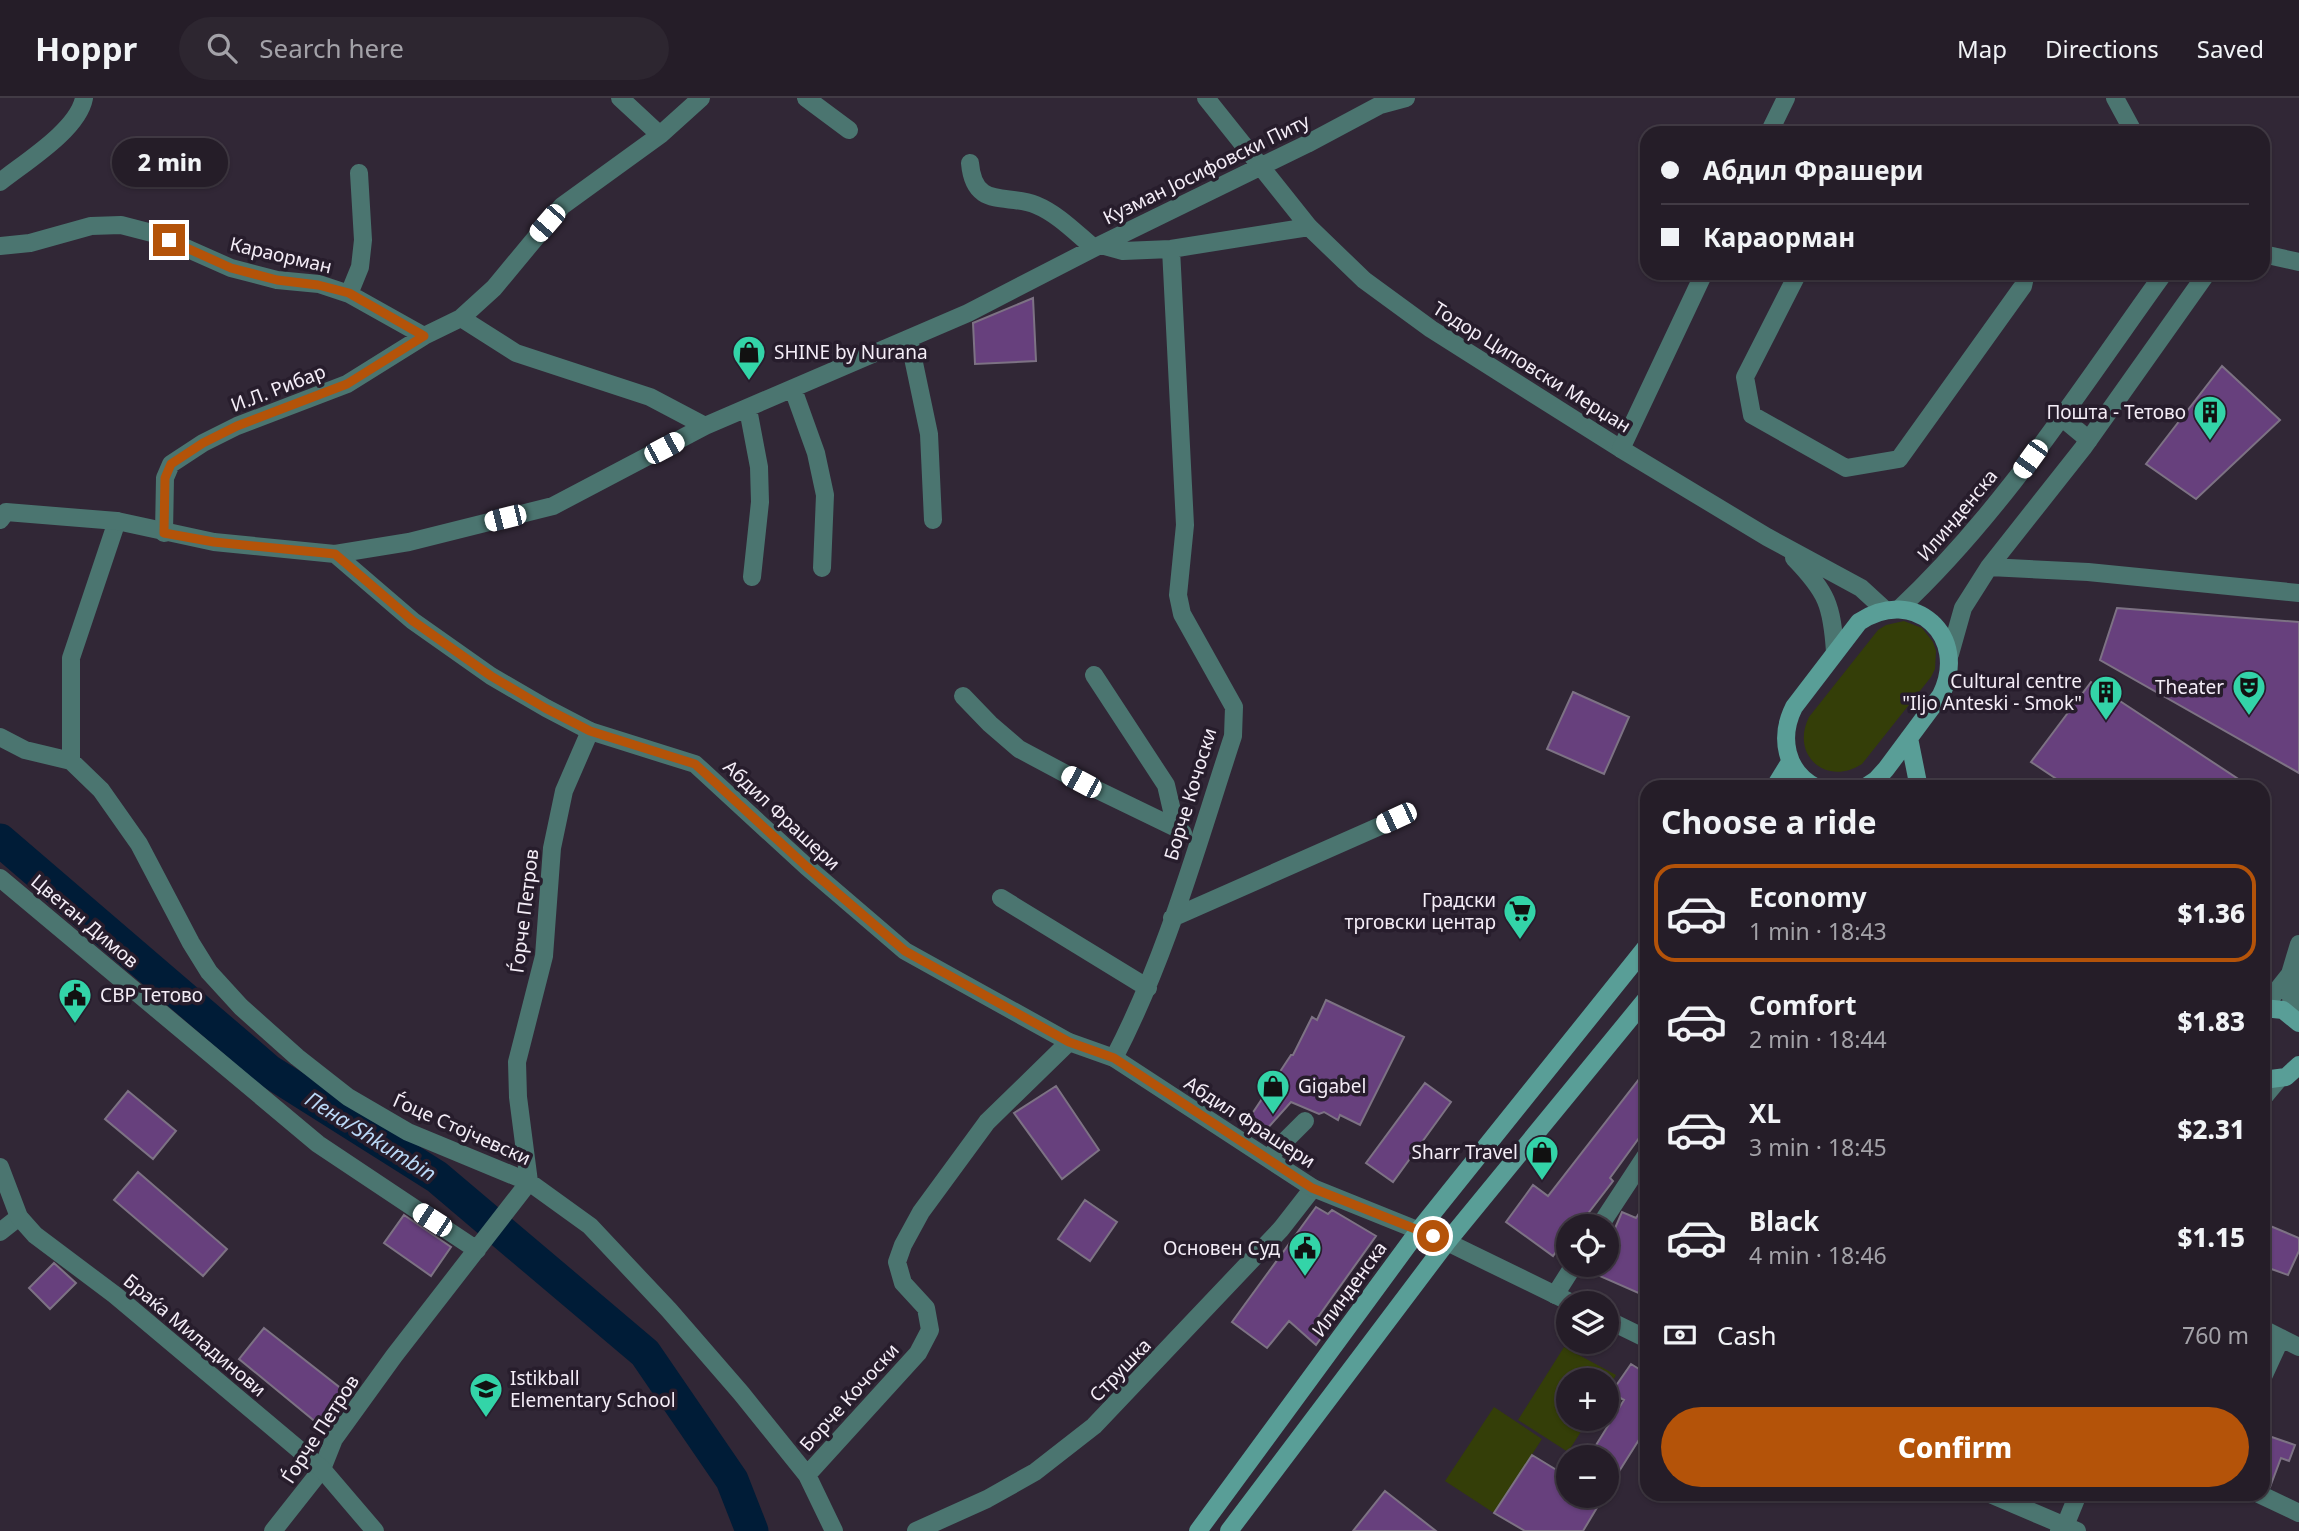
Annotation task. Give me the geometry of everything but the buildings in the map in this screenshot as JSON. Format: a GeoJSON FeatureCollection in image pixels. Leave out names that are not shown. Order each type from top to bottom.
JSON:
{"type":"FeatureCollection","features":[{"type":"Feature","properties":{"kind":"main road","name":"Илинденска"},"geometry":{"type":"LineString","coordinates":[[1790,762],[1785,734],[1794,707],[1859,622],[1871,614],[1892,609]]}},
{"type":"Feature","properties":{"kind":"main road"},"geometry":{"type":"LineString","coordinates":[[1876,780],[1944,689],[1950,668],[1950,654],[1937,628],[1926,618],[1892,609]]}},
{"type":"Feature","properties":{"kind":"main road"},"geometry":{"type":"LineString","coordinates":[[1909,738],[1917,780]]}},
{"type":"Feature","properties":{"kind":"main road"},"geometry":{"type":"LineString","coordinates":[[1779,780],[1790,762],[1806,780]]}},
{"type":"Feature","properties":{"kind":"main road","name":"Илинденска"},"geometry":{"type":"LineString","coordinates":[[1198,1531],[1419,1230],[1640,955]]}},
{"type":"Feature","properties":{"kind":"main road"},"geometry":{"type":"LineString","coordinates":[[1229,1531],[1447,1242],[1640,1007]]}},
{"type":"Feature","properties":{"kind":"main road"},"geometry":{"type":"LineString","coordinates":[[2270,1009],[2283,1010],[2296,1019]]}},
{"type":"Feature","properties":{"kind":"street"},"geometry":{"type":"LineString","coordinates":[[0,182],[54,140],[81,110],[84,98]]}},
{"type":"Feature","properties":{"kind":"street"},"geometry":{"type":"LineString","coordinates":[[620,98],[660,135]]}},
{"type":"Feature","properties":{"kind":"street"},"geometry":{"type":"LineString","coordinates":[[424,336],[461,318],[494,288],[562,206],[660,135],[701,98]]}},
{"type":"Feature","properties":{"kind":"street"},"geometry":{"type":"LineString","coordinates":[[806,98],[849,130]]}},
{"type":"Feature","properties":{"kind":"street","name":"Тодор Циповски Мерџан"},"geometry":{"type":"LineString","coordinates":[[1206,98],[1309,227],[1364,279],[1431,329],[1622,449],[1779,543],[1861,588],[1892,609]]}},
{"type":"Feature","properties":{"kind":"street","name":"Кузман Јосифовски Питу"},"geometry":{"type":"LineString","coordinates":[[335,554],[409,542],[552,506],[705,426],[968,313],[1097,246],[1307,144],[1380,104],[1406,98]]}},
{"type":"Feature","properties":{"kind":"street"},"geometry":{"type":"LineString","coordinates":[[1772,126],[1786,98]]}},
{"type":"Feature","properties":{"kind":"street"},"geometry":{"type":"LineString","coordinates":[[2115,98],[2130,126]]}},
{"type":"Feature","properties":{"kind":"street"},"geometry":{"type":"LineString","coordinates":[[970,163],[971,178],[978,188],[996,199],[1034,204],[1053,214],[1097,246],[1123,251],[1171,249],[1309,227]]}},
{"type":"Feature","properties":{"kind":"street"},"geometry":{"type":"LineString","coordinates":[[349,293],[360,267],[363,240],[359,173]]}},
{"type":"Feature","properties":{"kind":"street","name":"Караорман"},"geometry":{"type":"LineString","coordinates":[[0,246],[30,243],[91,226],[121,225],[152,233],[231,268],[277,280],[318,285],[349,293],[424,336]]}},
{"type":"Feature","properties":{"kind":"street","name":"Борче Кочоски"},"geometry":{"type":"LineString","coordinates":[[1114,1058],[1160,960],[1233,736],[1234,707],[1182,614],[1178,595],[1185,525],[1171,249]]}},
{"type":"Feature","properties":{"kind":"street"},"geometry":{"type":"LineString","coordinates":[[2270,256],[2297,263]]}},
{"type":"Feature","properties":{"kind":"street"},"geometry":{"type":"LineString","coordinates":[[1622,449],[1701,280]]}},
{"type":"Feature","properties":{"kind":"street"},"geometry":{"type":"LineString","coordinates":[[1794,280],[1745,377],[1752,415],[1846,468],[1899,459],[2024,286],[2025,280]]}},
{"type":"Feature","properties":{"kind":"street","name":"Илинденска"},"geometry":{"type":"LineString","coordinates":[[1892,609],[1931,580],[2019,474],[2159,280]]}},
{"type":"Feature","properties":{"kind":"street"},"geometry":{"type":"LineString","coordinates":[[1950,654],[1964,608],[1989,567],[2089,440],[2202,280]]}},
{"type":"Feature","properties":{"kind":"street"},"geometry":{"type":"LineString","coordinates":[[461,318],[516,354],[650,397],[705,426]]}},
{"type":"Feature","properties":{"kind":"street","name":"И.Л. Рибар"},"geometry":{"type":"LineString","coordinates":[[164,533],[165,478],[171,464],[203,443],[237,426],[347,384],[424,336]]}},
{"type":"Feature","properties":{"kind":"street"},"geometry":{"type":"LineString","coordinates":[[909,339],[929,434],[933,520]]}},
{"type":"Feature","properties":{"kind":"street"},"geometry":{"type":"LineString","coordinates":[[793,389],[816,453],[825,495],[822,568]]}},
{"type":"Feature","properties":{"kind":"street"},"geometry":{"type":"LineString","coordinates":[[748,409],[759,467],[760,502],[752,577]]}},
{"type":"Feature","properties":{"kind":"street"},"geometry":{"type":"LineString","coordinates":[[2060,416],[2089,440]]}},
{"type":"Feature","properties":{"kind":"street"},"geometry":{"type":"LineString","coordinates":[[2,513],[117,521],[214,542],[335,554]]}},
{"type":"Feature","properties":{"kind":"street"},"geometry":{"type":"LineString","coordinates":[[0,737],[25,750],[71,761],[71,659],[117,521]]}},
{"type":"Feature","properties":{"kind":"street"},"geometry":{"type":"LineString","coordinates":[[1779,543],[1810,575],[1825,596],[1833,623],[1835,652]]}},
{"type":"Feature","properties":{"kind":"street","name":"Абдил Фрашери"},"geometry":{"type":"LineString","coordinates":[[335,554],[413,621],[491,676],[590,731],[695,764],[807,867],[905,951],[1069,1042],[1114,1058],[1183,1105],[1269,1157],[1312,1188],[1447,1242],[1555,1294]]}},
{"type":"Feature","properties":{"kind":"street"},"geometry":{"type":"LineString","coordinates":[[1989,567],[2088,572],[2299,593]]}},
{"type":"Feature","properties":{"kind":"street"},"geometry":{"type":"LineString","coordinates":[[1094,675],[1166,785],[1176,828]]}},
{"type":"Feature","properties":{"kind":"street"},"geometry":{"type":"LineString","coordinates":[[963,696],[1019,749],[1176,828],[1198,842]]}},
{"type":"Feature","properties":{"kind":"street","name":"Ѓорче Петров"},"geometry":{"type":"LineString","coordinates":[[274,1531],[323,1469],[334,1439],[394,1356],[529,1182],[518,1097],[517,1062],[544,956],[552,848],[564,791],[590,731]]}},
{"type":"Feature","properties":{"kind":"street","name":"Ѓоце Стојчевски"},"geometry":{"type":"LineString","coordinates":[[71,761],[101,790],[139,844],[209,972],[241,1007],[297,1057],[348,1097],[408,1132],[529,1182],[590,1226],[660,1300],[741,1393],[807,1475],[834,1531]]}},
{"type":"Feature","properties":{"kind":"street"},"geometry":{"type":"LineString","coordinates":[[1172,918],[1396,818]]}},
{"type":"Feature","properties":{"kind":"street","name":"Цветан Димов"},"geometry":{"type":"LineString","coordinates":[[0,878],[318,1144],[483,1243]]}},
{"type":"Feature","properties":{"kind":"street"},"geometry":{"type":"LineString","coordinates":[[1001,898],[1148,988]]}},
{"type":"Feature","properties":{"kind":"street"},"geometry":{"type":"LineString","coordinates":[[2270,999],[2290,974],[2299,944]]}},
{"type":"Feature","properties":{"kind":"street"},"geometry":{"type":"LineString","coordinates":[[2290,974],[2296,1019]]}},
{"type":"Feature","properties":{"kind":"street","name":"Борче Кочоски"},"geometry":{"type":"LineString","coordinates":[[807,1475],[918,1353],[930,1330],[926,1308],[903,1283],[897,1262],[921,1212],[987,1122],[1069,1042]]}},
{"type":"Feature","properties":{"kind":"street"},"geometry":{"type":"LineString","coordinates":[[2270,1092],[2285,1078]]}},
{"type":"Feature","properties":{"kind":"street"},"geometry":{"type":"LineString","coordinates":[[1269,1157],[1305,1121]]}},
{"type":"Feature","properties":{"kind":"street"},"geometry":{"type":"LineString","coordinates":[[1608,1214],[1640,1165]]}},
{"type":"Feature","properties":{"kind":"street","name":"Браќа Миладинови"},"geometry":{"type":"LineString","coordinates":[[0,1167],[19,1217],[35,1235],[115,1295],[323,1469],[375,1531]]}},
{"type":"Feature","properties":{"kind":"street","name":"Струшка"},"geometry":{"type":"LineString","coordinates":[[916,1531],[987,1499],[1035,1472],[1094,1426],[1281,1229],[1312,1188]]}},
{"type":"Feature","properties":{"kind":"street"},"geometry":{"type":"LineString","coordinates":[[0,1232],[19,1217]]}},
{"type":"Feature","properties":{"kind":"street"},"geometry":{"type":"LineString","coordinates":[[1555,1294],[1566,1277]]}},
{"type":"Feature","properties":{"kind":"street"},"geometry":{"type":"LineString","coordinates":[[1619,1325],[1640,1336]]}},
{"type":"Feature","properties":{"kind":"street"},"geometry":{"type":"LineString","coordinates":[[2270,1332],[2299,1347]]}},
{"type":"Feature","properties":{"kind":"street"},"geometry":{"type":"LineString","coordinates":[[2270,1362],[2281,1338]]}},
{"type":"Feature","properties":{"kind":"street"},"geometry":{"type":"LineString","coordinates":[[2270,1499],[2299,1513]]}},
{"type":"Feature","properties":{"kind":"street"},"geometry":{"type":"LineString","coordinates":[[2005,1501],[2067,1529],[2076,1501]]}},
{"type":"Feature","properties":{"kind":"green space"},"geometry":{"type":"Polygon","coordinates":[[[1904,621],[1922,628],[1933,642],[1936,651],[1935,669],[1931,677],[1862,764],[1836,772],[1824,769],[1808,755],[1804,744],[1804,731],[1809,717],[1878,630],[1886,625],[1904,621]]]}},
{"type":"Feature","properties":{"kind":"green space"},"geometry":{"type":"Polygon","coordinates":[[[1560,1354],[1577,1354],[1603,1368],[1556,1368],[1556,1431],[1581,1431],[1572,1445],[1557,1445],[1518,1420],[1560,1354]]]}},
{"type":"Feature","properties":{"kind":"green space"},"geometry":{"type":"Polygon","coordinates":[[[1494,1407],[1542,1439],[1494,1513],[1445,1481],[1494,1407]]]}},
{"type":"Feature","properties":{"kind":"waterway","name":"Пена/Shkumbin"},"geometry":{"type":"LineString","coordinates":[[0,840],[269,1071],[437,1177],[645,1353],[732,1480],[752,1531]]}},
{"type":"Feature","properties":{"kind":"place","name":"SHINE by Nurana"},"geometry":{"type":"Point","coordinates":[749,382]}},
{"type":"Feature","properties":{"kind":"place","name":"Пошта - Тетово"},"geometry":{"type":"Point","coordinates":[2210,442]}},
{"type":"Feature","properties":{"kind":"place","name":"Theater"},"geometry":{"type":"Point","coordinates":[2249,717]}},
{"type":"Feature","properties":{"kind":"place","name":"Cultural centre \"Iljo Anteski - Smok\""},"geometry":{"type":"Point","coordinates":[2106,722]}},
{"type":"Feature","properties":{"kind":"place","name":"Градски трговски центар"},"geometry":{"type":"Point","coordinates":[1520,941]}},
{"type":"Feature","properties":{"kind":"place","name":"СВР Тетово"},"geometry":{"type":"Point","coordinates":[75,1025]}},
{"type":"Feature","properties":{"kind":"place","name":"Gigabel"},"geometry":{"type":"Point","coordinates":[1273,1116]}},
{"type":"Feature","properties":{"kind":"place","name":"Sharr Travel"},"geometry":{"type":"Point","coordinates":[1542,1182]}},
{"type":"Feature","properties":{"kind":"place","name":"Основен Суд"},"geometry":{"type":"Point","coordinates":[1305,1278]}},
{"type":"Feature","properties":{"kind":"place","name":"Istikball Elementary School"},"geometry":{"type":"Point","coordinates":[486,1419]}},
{"type":"Feature","properties":{"kind":"route"},"geometry":{"type":"LineString","coordinates":[[169,240],[231,268],[277,280],[318,285],[349,293],[424,336],[347,384],[237,426],[203,443],[171,464],[165,478],[164,533],[214,542],[335,554],[413,621],[491,676],[545,708],[590,731],[695,764],[807,867],[905,951],[1069,1042],[1114,1058],[1183,1105],[1269,1157],[1312,1188],[1433,1236]]}}]}
